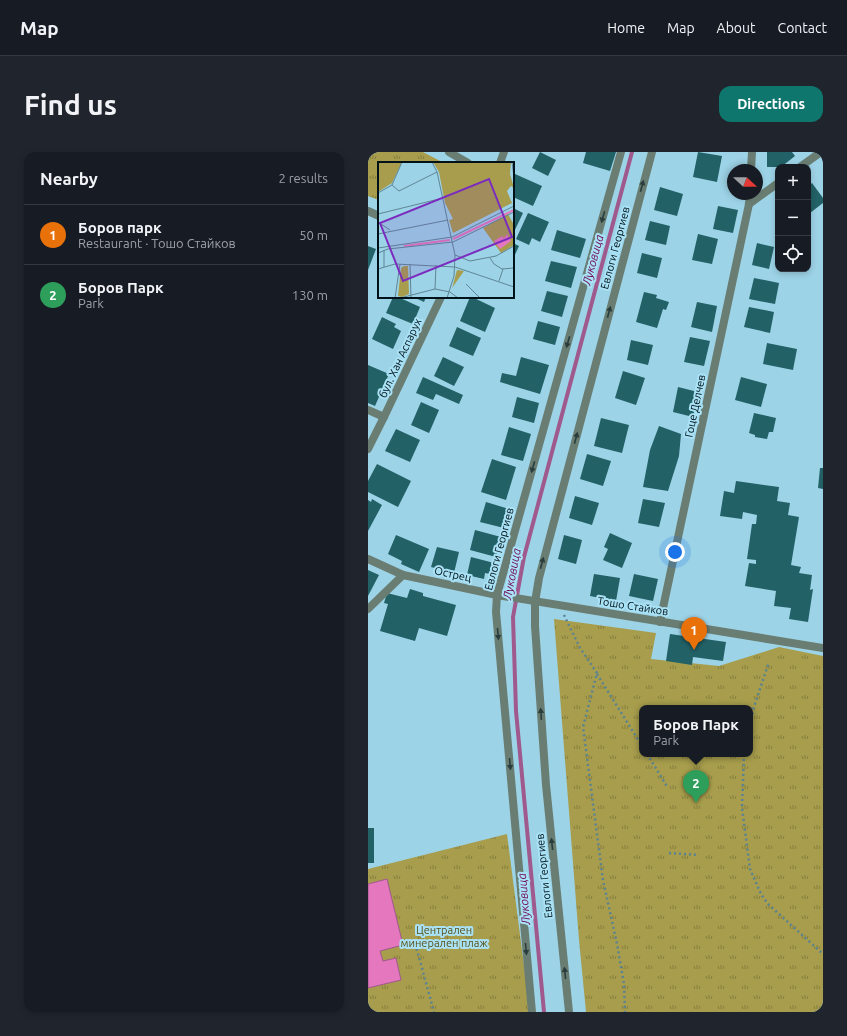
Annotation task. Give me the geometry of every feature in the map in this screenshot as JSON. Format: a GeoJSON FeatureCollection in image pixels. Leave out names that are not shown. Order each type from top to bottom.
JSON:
{"type":"FeatureCollection","features":[{"type":"Feature","properties":{"kind":"street"},"geometry":{"type":"LineString","coordinates":[[449,152],[466,162]]}},
{"type":"Feature","properties":{"kind":"street"},"geometry":{"type":"LineString","coordinates":[[500,162],[504,152]]}},
{"type":"Feature","properties":{"kind":"street","name":"Евлоги Георгиев"},"geometry":{"type":"LineString","coordinates":[[532,1012],[496,612],[497,595],[621,152]]}},
{"type":"Feature","properties":{"kind":"street","name":"Евлоги Георгиев"},"geometry":{"type":"LineString","coordinates":[[569,1012],[546,785],[535,626],[535,602],[538,578],[652,152]]}},
{"type":"Feature","properties":{"kind":"street"},"geometry":{"type":"LineString","coordinates":[[751,164],[752,152]]}},
{"type":"Feature","properties":{"kind":"street"},"geometry":{"type":"LineString","coordinates":[[804,164],[821,152]]}},
{"type":"Feature","properties":{"kind":"street"},"geometry":{"type":"LineString","coordinates":[[749,204],[775,185]]}},
{"type":"Feature","properties":{"kind":"street","name":"Гоце Делчев"},"geometry":{"type":"LineString","coordinates":[[660,622],[749,200]]}},
{"type":"Feature","properties":{"kind":"street"},"geometry":{"type":"LineString","coordinates":[[368,211],[378,216]]}},
{"type":"Feature","properties":{"kind":"street","name":"бул. Хан Аспарух"},"geometry":{"type":"LineString","coordinates":[[368,449],[441,298]]}},
{"type":"Feature","properties":{"kind":"street"},"geometry":{"type":"LineString","coordinates":[[368,410],[384,417]]}},
{"type":"Feature","properties":{"kind":"street","name":"Острец"},"geometry":{"type":"LineString","coordinates":[[368,559],[403,575],[535,602]]}},
{"type":"Feature","properties":{"kind":"street"},"geometry":{"type":"LineString","coordinates":[[368,609],[403,575]]}},
{"type":"Feature","properties":{"kind":"street","name":"Тошо Стайков"},"geometry":{"type":"LineString","coordinates":[[535,602],[823,648]]}},
{"type":"Feature","properties":{"kind":"path"},"geometry":{"type":"LineString","coordinates":[[560,606],[580,648],[639,741]]}},
{"type":"Feature","properties":{"kind":"path"},"geometry":{"type":"LineString","coordinates":[[753,711],[768,662]]}},
{"type":"Feature","properties":{"kind":"path"},"geometry":{"type":"LineString","coordinates":[[597,673],[583,727],[603,880],[624,984],[625,1012]]}},
{"type":"Feature","properties":{"kind":"path"},"geometry":{"type":"LineString","coordinates":[[649,757],[668,788]]}},
{"type":"Feature","properties":{"kind":"path"},"geometry":{"type":"LineString","coordinates":[[744,757],[742,808],[750,869],[761,894],[768,904],[823,954]]}},
{"type":"Feature","properties":{"kind":"path"},"geometry":{"type":"LineString","coordinates":[[669,853],[699,855]]}},
{"type":"Feature","properties":{"kind":"path"},"geometry":{"type":"LineString","coordinates":[[414,939],[434,1012]]}},
{"type":"Feature","properties":{"kind":"green space"},"geometry":{"type":"Polygon","coordinates":[[[368,152],[423,152],[442,162],[378,162],[378,200],[368,196],[368,152]]]}},
{"type":"Feature","properties":{"kind":"green space"},"geometry":{"type":"Polygon","coordinates":[[[554,619],[656,633],[651,659],[719,666],[779,647],[823,656],[823,1012],[586,1012],[554,619]]]}},
{"type":"Feature","properties":{"kind":"green space","name":"Централен минерален плаж"},"geometry":{"type":"Polygon","coordinates":[[[507,834],[530,1012],[368,1012],[368,869],[507,834]]]}},
{"type":"Feature","properties":{"kind":"shaded area"},"geometry":{"type":"Polygon","coordinates":[[[387,879],[403,945],[380,951],[383,961],[396,958],[401,980],[368,988],[368,884],[387,879]]]}},
{"type":"Feature","properties":{"kind":"building"},"geometry":{"type":"Polygon","coordinates":[[[540,152],[556,160],[548,176],[532,168],[540,152]]]}},
{"type":"Feature","properties":{"kind":"building"},"geometry":{"type":"Polygon","coordinates":[[[586,152],[616,152],[610,171],[583,163],[586,152]]]}},
{"type":"Feature","properties":{"kind":"building"},"geometry":{"type":"Polygon","coordinates":[[[698,152],[722,156],[717,182],[693,177],[698,152]]]}},
{"type":"Feature","properties":{"kind":"building"},"geometry":{"type":"Polygon","coordinates":[[[767,152],[792,152],[795,156],[785,164],[775,164],[775,167],[767,167],[767,152]]]}},
{"type":"Feature","properties":{"kind":"building"},"geometry":{"type":"Polygon","coordinates":[[[515,174],[542,186],[533,206],[514,197],[515,174]]]}},
{"type":"Feature","properties":{"kind":"building"},"geometry":{"type":"Polygon","coordinates":[[[812,183],[823,198],[823,203],[811,212],[811,200],[812,183]]]}},
{"type":"Feature","properties":{"kind":"building"},"geometry":{"type":"Polygon","coordinates":[[[660,187],[683,194],[677,216],[654,210],[660,187]]]}},
{"type":"Feature","properties":{"kind":"building"},"geometry":{"type":"Polygon","coordinates":[[[718,206],[738,210],[733,233],[713,229],[718,206]]]}},
{"type":"Feature","properties":{"kind":"building"},"geometry":{"type":"Polygon","coordinates":[[[514,208],[523,213],[514,232],[514,208]]]}},
{"type":"Feature","properties":{"kind":"building"},"geometry":{"type":"Polygon","coordinates":[[[528,213],[549,222],[540,242],[532,238],[529,245],[516,239],[528,213]]]}},
{"type":"Feature","properties":{"kind":"building"},"geometry":{"type":"Polygon","coordinates":[[[650,221],[670,226],[666,245],[645,240],[650,221]]]}},
{"type":"Feature","properties":{"kind":"building"},"geometry":{"type":"Polygon","coordinates":[[[557,230],[586,239],[580,258],[551,250],[557,230]]]}},
{"type":"Feature","properties":{"kind":"building"},"geometry":{"type":"Polygon","coordinates":[[[698,234],[718,239],[712,264],[692,260],[698,234]]]}},
{"type":"Feature","properties":{"kind":"building"},"geometry":{"type":"Polygon","coordinates":[[[757,243],[774,247],[769,269],[752,265],[757,243]]]}},
{"type":"Feature","properties":{"kind":"building"},"geometry":{"type":"Polygon","coordinates":[[[514,244],[519,246],[514,257],[514,244]]]}},
{"type":"Feature","properties":{"kind":"building"},"geometry":{"type":"Polygon","coordinates":[[[368,246],[376,249],[368,270],[368,246]]]}},
{"type":"Feature","properties":{"kind":"building"},"geometry":{"type":"Polygon","coordinates":[[[642,253],[662,258],[657,278],[637,273],[642,253]]]}},
{"type":"Feature","properties":{"kind":"building"},"geometry":{"type":"Polygon","coordinates":[[[551,261],[577,267],[571,288],[545,281],[551,261]]]}},
{"type":"Feature","properties":{"kind":"building"},"geometry":{"type":"Polygon","coordinates":[[[754,278],[779,283],[775,304],[749,299],[754,278]]]}},
{"type":"Feature","properties":{"kind":"building"},"geometry":{"type":"Polygon","coordinates":[[[547,291],[568,296],[562,317],[541,311],[547,291]]]}},
{"type":"Feature","properties":{"kind":"building"},"geometry":{"type":"Polygon","coordinates":[[[644,292],[657,295],[656,298],[669,302],[666,310],[663,309],[657,328],[636,322],[644,292]]]}},
{"type":"Feature","properties":{"kind":"building"},"geometry":{"type":"Polygon","coordinates":[[[393,298],[400,298],[420,307],[413,324],[386,313],[393,298]]]}},
{"type":"Feature","properties":{"kind":"building"},"geometry":{"type":"Polygon","coordinates":[[[415,298],[426,298],[424,302],[415,298]]]}},
{"type":"Feature","properties":{"kind":"building"},"geometry":{"type":"Polygon","coordinates":[[[470,298],[474,298],[495,308],[485,332],[460,321],[470,298]]]}},
{"type":"Feature","properties":{"kind":"building"},"geometry":{"type":"Polygon","coordinates":[[[697,302],[717,306],[712,332],[691,327],[697,302]]]}},
{"type":"Feature","properties":{"kind":"building"},"geometry":{"type":"Polygon","coordinates":[[[749,307],[774,312],[770,333],[744,327],[749,307]]]}},
{"type":"Feature","properties":{"kind":"building"},"geometry":{"type":"Polygon","coordinates":[[[382,317],[396,324],[394,327],[401,331],[393,349],[372,339],[382,317]]]}},
{"type":"Feature","properties":{"kind":"building"},"geometry":{"type":"Polygon","coordinates":[[[538,321],[560,327],[555,345],[533,339],[538,321]]]}},
{"type":"Feature","properties":{"kind":"building"},"geometry":{"type":"Polygon","coordinates":[[[457,327],[481,338],[473,356],[449,346],[457,327]]]}},
{"type":"Feature","properties":{"kind":"building"},"geometry":{"type":"Polygon","coordinates":[[[690,337],[710,341],[704,366],[684,362],[690,337]]]}},
{"type":"Feature","properties":{"kind":"building"},"geometry":{"type":"Polygon","coordinates":[[[631,340],[653,345],[648,365],[627,360],[631,340]]]}},
{"type":"Feature","properties":{"kind":"building"},"geometry":{"type":"Polygon","coordinates":[[[767,343],[797,349],[793,370],[763,364],[767,343]]]}},
{"type":"Feature","properties":{"kind":"building"},"geometry":{"type":"Polygon","coordinates":[[[443,357],[464,367],[454,386],[434,376],[443,357]]]}},
{"type":"Feature","properties":{"kind":"building"},"geometry":{"type":"Polygon","coordinates":[[[521,357],[549,365],[540,394],[500,382],[502,373],[516,376],[521,357]]]}},
{"type":"Feature","properties":{"kind":"building"},"geometry":{"type":"Polygon","coordinates":[[[368,365],[389,374],[375,406],[368,403],[368,365]]]}},
{"type":"Feature","properties":{"kind":"building"},"geometry":{"type":"Polygon","coordinates":[[[623,371],[645,378],[636,405],[615,398],[623,371]]]}},
{"type":"Feature","properties":{"kind":"building"},"geometry":{"type":"Polygon","coordinates":[[[423,377],[463,395],[459,404],[436,394],[433,400],[416,393],[423,377]]]}},
{"type":"Feature","properties":{"kind":"building"},"geometry":{"type":"Polygon","coordinates":[[[741,377],[767,384],[761,407],[735,400],[741,377]]]}},
{"type":"Feature","properties":{"kind":"building"},"geometry":{"type":"Polygon","coordinates":[[[678,387],[698,392],[693,417],[673,412],[678,387]]]}},
{"type":"Feature","properties":{"kind":"building"},"geometry":{"type":"Polygon","coordinates":[[[517,397],[539,403],[534,423],[512,417],[517,397]]]}},
{"type":"Feature","properties":{"kind":"building"},"geometry":{"type":"Polygon","coordinates":[[[421,402],[439,410],[429,433],[411,425],[421,402]]]}},
{"type":"Feature","properties":{"kind":"building"},"geometry":{"type":"Polygon","coordinates":[[[754,413],[776,418],[773,432],[769,432],[767,439],[755,437],[755,435],[749,433],[754,413]]]}},
{"type":"Feature","properties":{"kind":"building"},"geometry":{"type":"Polygon","coordinates":[[[601,418],[629,425],[622,453],[594,446],[601,418]]]}},
{"type":"Feature","properties":{"kind":"building"},"geometry":{"type":"Polygon","coordinates":[[[659,426],[681,434],[679,456],[668,491],[643,487],[650,450],[659,426]]]}},
{"type":"Feature","properties":{"kind":"building"},"geometry":{"type":"Polygon","coordinates":[[[509,427],[531,434],[523,461],[501,455],[509,427]]]}},
{"type":"Feature","properties":{"kind":"building"},"geometry":{"type":"Polygon","coordinates":[[[396,429],[420,440],[410,462],[385,451],[396,429]]]}},
{"type":"Feature","properties":{"kind":"building"},"geometry":{"type":"Polygon","coordinates":[[[587,454],[611,461],[603,486],[580,479],[587,454]]]}},
{"type":"Feature","properties":{"kind":"building"},"geometry":{"type":"Polygon","coordinates":[[[492,459],[516,467],[506,500],[481,492],[492,459]]]}},
{"type":"Feature","properties":{"kind":"building"},"geometry":{"type":"Polygon","coordinates":[[[377,464],[411,481],[398,507],[368,492],[368,481],[377,464]]]}},
{"type":"Feature","properties":{"kind":"building"},"geometry":{"type":"Polygon","coordinates":[[[820,468],[823,468],[823,489],[818,488],[820,468]]]}},
{"type":"Feature","properties":{"kind":"building"},"geometry":{"type":"Polygon","coordinates":[[[736,481],[779,487],[777,501],[790,503],[788,515],[799,517],[791,565],[801,567],[799,573],[812,575],[810,590],[813,589],[808,622],[789,619],[791,608],[774,606],[776,591],[745,586],[749,563],[756,564],[756,560],[747,559],[752,524],[756,524],[757,515],[743,512],[742,519],[720,516],[724,491],[734,493],[736,481]]]}},
{"type":"Feature","properties":{"kind":"building"},"geometry":{"type":"Polygon","coordinates":[[[575,496],[599,503],[592,525],[569,518],[575,496]]]}},
{"type":"Feature","properties":{"kind":"building"},"geometry":{"type":"Polygon","coordinates":[[[372,499],[382,505],[368,531],[368,500],[371,502],[372,499]]]}},
{"type":"Feature","properties":{"kind":"building"},"geometry":{"type":"Polygon","coordinates":[[[643,499],[665,503],[659,527],[638,523],[643,499]]]}},
{"type":"Feature","properties":{"kind":"building"},"geometry":{"type":"Polygon","coordinates":[[[486,502],[509,509],[504,528],[480,522],[486,502]]]}},
{"type":"Feature","properties":{"kind":"building"},"geometry":{"type":"Polygon","coordinates":[[[475,530],[501,537],[496,557],[470,550],[475,530]]]}},
{"type":"Feature","properties":{"kind":"building"},"geometry":{"type":"Polygon","coordinates":[[[610,533],[632,543],[622,568],[603,560],[608,549],[604,547],[610,533]]]}},
{"type":"Feature","properties":{"kind":"building"},"geometry":{"type":"Polygon","coordinates":[[[396,535],[429,549],[419,572],[401,564],[402,561],[388,554],[396,535]]]}},
{"type":"Feature","properties":{"kind":"building"},"geometry":{"type":"Polygon","coordinates":[[[564,535],[582,540],[576,564],[558,559],[564,535]]]}},
{"type":"Feature","properties":{"kind":"building"},"geometry":{"type":"Polygon","coordinates":[[[437,547],[459,552],[454,573],[431,567],[437,547]]]}},
{"type":"Feature","properties":{"kind":"building"},"geometry":{"type":"Polygon","coordinates":[[[471,557],[498,564],[495,575],[485,573],[484,579],[467,575],[471,557]]]}},
{"type":"Feature","properties":{"kind":"building"},"geometry":{"type":"Polygon","coordinates":[[[368,570],[379,575],[368,596],[368,570]]]}},
{"type":"Feature","properties":{"kind":"building"},"geometry":{"type":"Polygon","coordinates":[[[594,574],[620,578],[616,601],[590,596],[594,574]]]}},
{"type":"Feature","properties":{"kind":"building"},"geometry":{"type":"Polygon","coordinates":[[[634,574],[658,579],[653,601],[629,596],[634,574]]]}},
{"type":"Feature","properties":{"kind":"building"},"geometry":{"type":"Polygon","coordinates":[[[410,589],[423,593],[423,596],[456,605],[447,636],[419,628],[415,641],[380,631],[388,604],[384,603],[387,593],[407,598],[410,589]]]}},
{"type":"Feature","properties":{"kind":"building"},"geometry":{"type":"Polygon","coordinates":[[[670,634],[726,642],[723,661],[693,657],[692,665],[666,661],[670,634]]]}},
{"type":"Feature","properties":{"kind":"building"},"geometry":{"type":"Polygon","coordinates":[[[368,828],[374,828],[374,863],[368,863],[368,828]]]}},
{"type":"Feature","properties":{"kind":"waterway","name":"Луковица"},"geometry":{"type":"LineString","coordinates":[[544,1012],[516,711],[513,617],[524,557],[632,152]]}},
{"type":"Feature","properties":{"kind":"place","name":"Боров парк"},"geometry":{"type":"Point","coordinates":[694,650]}},
{"type":"Feature","properties":{"kind":"place","name":"Боров Парк"},"geometry":{"type":"Point","coordinates":[696,803]}}]}
